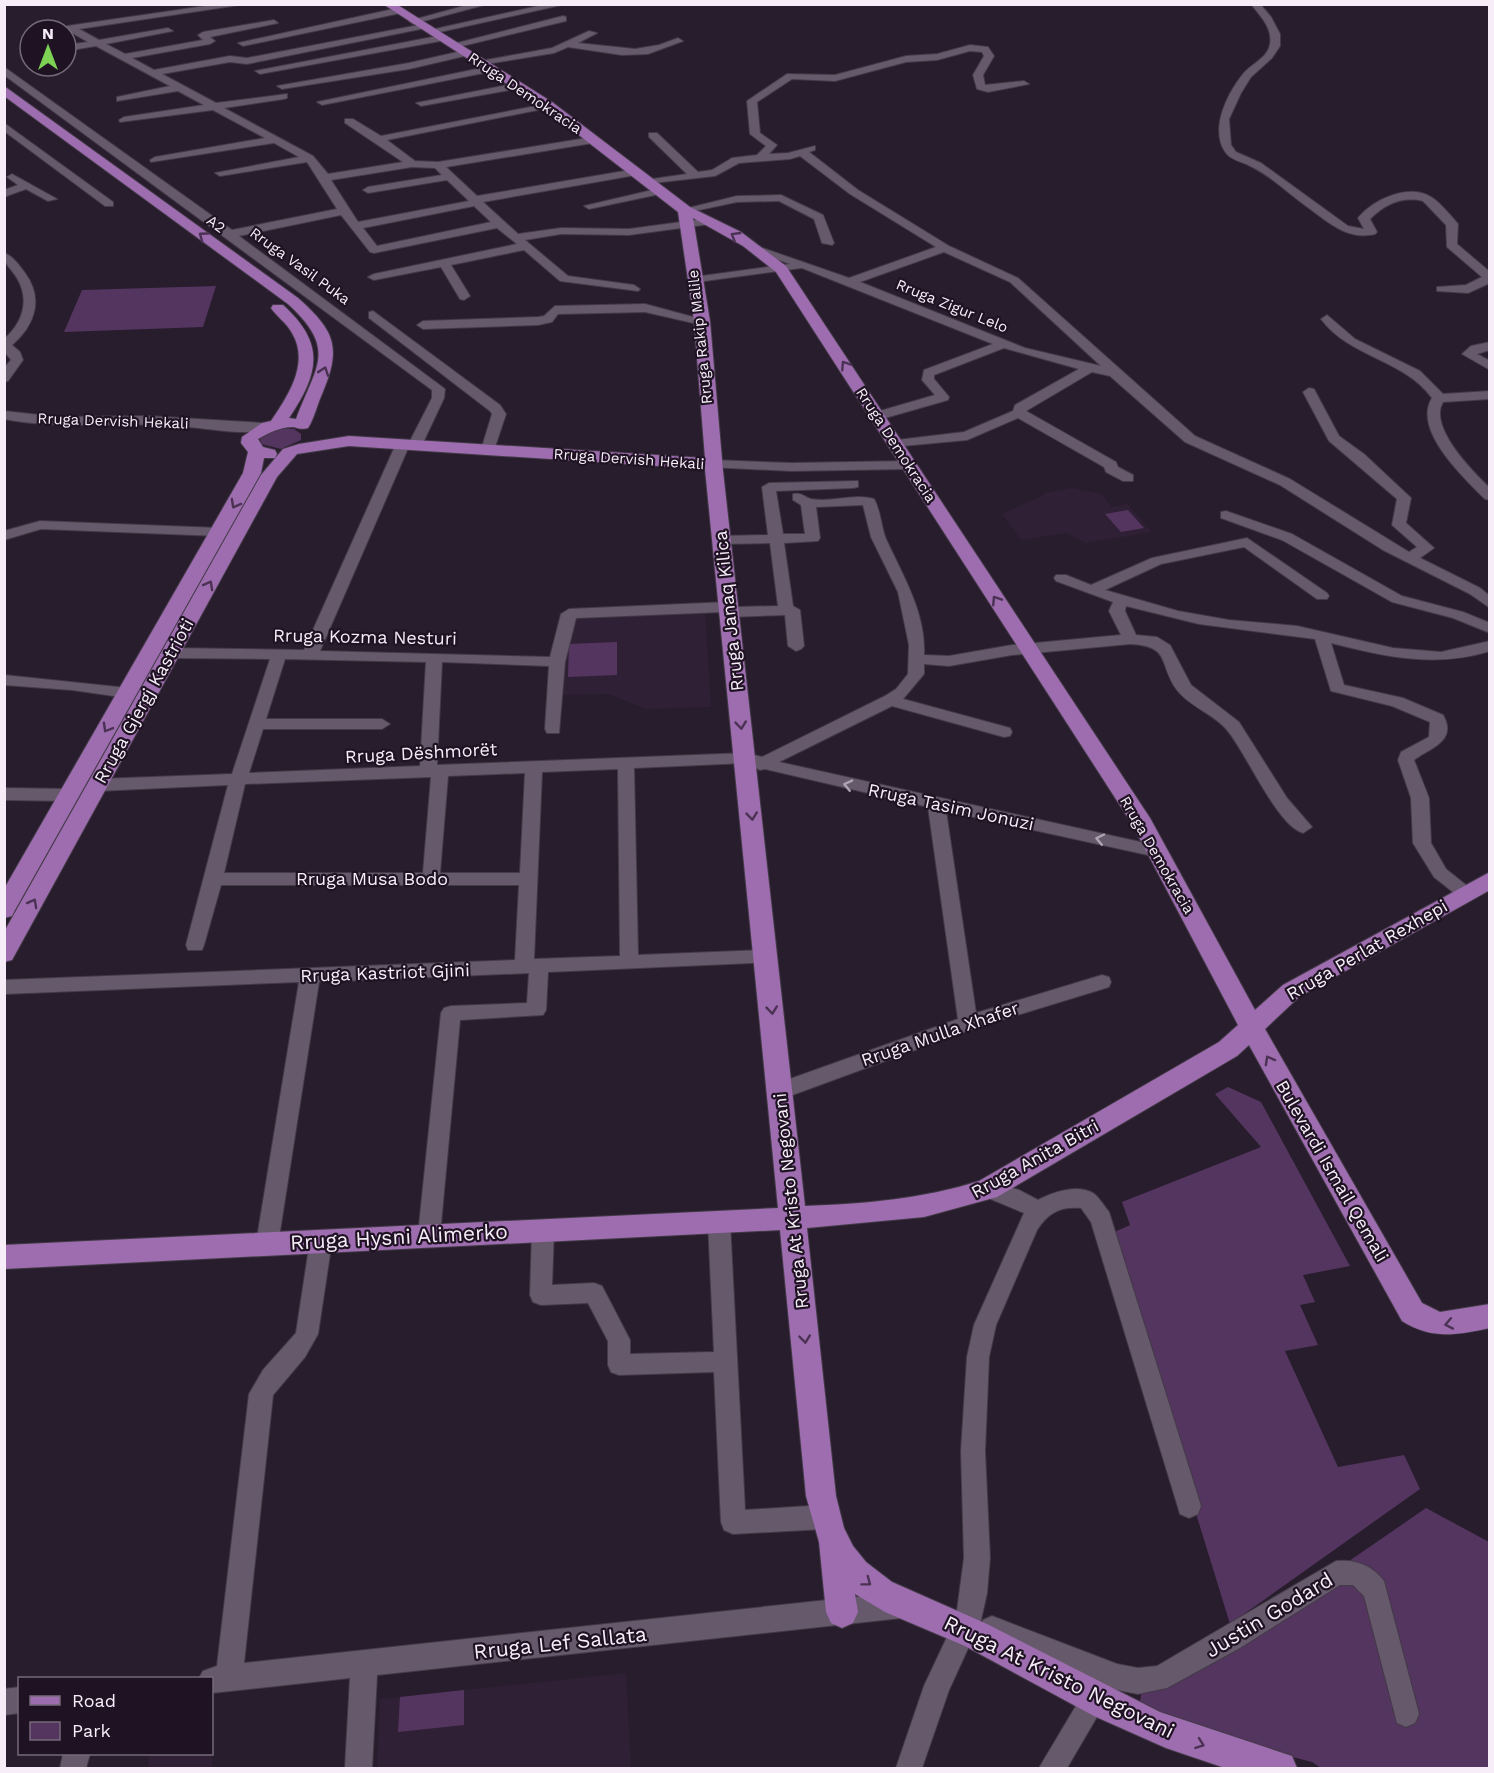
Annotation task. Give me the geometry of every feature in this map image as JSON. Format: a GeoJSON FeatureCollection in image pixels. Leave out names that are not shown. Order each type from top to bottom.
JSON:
{"type":"FeatureCollection","features":[{"type":"Feature","properties":{"kind":"main road","name":"Rruga Demokracia"},"geometry":{"type":"LineString","coordinates":[[396,9],[421,19],[448,42],[548,105],[649,182],[686,218],[711,221],[754,248],[781,269],[897,444],[1157,851],[1252,1029]]}},
{"type":"Feature","properties":{"kind":"main road","name":"A2"},"geometry":{"type":"LineString","coordinates":[[4,90],[293,301],[314,321],[326,344],[328,356],[304,427],[311,438],[294,451]]}},
{"type":"Feature","properties":{"kind":"main road","name":"A2"},"geometry":{"type":"LineString","coordinates":[[4,104],[297,324],[307,346],[308,365],[270,425],[253,446]]}},
{"type":"Feature","properties":{"kind":"main road","name":"Rruga Rakip Malile"},"geometry":{"type":"LineString","coordinates":[[686,218],[702,321],[713,464]]}},
{"type":"Feature","properties":{"kind":"main road","name":"Rruga Dervish Hekali"},"geometry":{"type":"LineString","coordinates":[[270,425],[304,427],[350,441],[713,464]]}},
{"type":"Feature","properties":{"kind":"main road","name":"Rruga Dervish Hekali"},"geometry":{"type":"LineString","coordinates":[[253,446],[272,454],[350,441]]}},
{"type":"Feature","properties":{"kind":"main road","name":"Rruga Gjergj Kastrioti"},"geometry":{"type":"LineString","coordinates":[[4,910],[252,473],[253,446]]}},
{"type":"Feature","properties":{"kind":"main road","name":"Rruga Gjergj Kastrioti"},"geometry":{"type":"LineString","coordinates":[[4,954],[270,474],[294,451]]}},
{"type":"Feature","properties":{"kind":"main road","name":"Rruga Janaq Kilica"},"geometry":{"type":"LineString","coordinates":[[713,464],[729,609],[752,764]]}},
{"type":"Feature","properties":{"kind":"main road","name":"Rruga At Kristo Negovani"},"geometry":{"type":"LineString","coordinates":[[752,764],[766,957],[828,1527],[843,1559],[857,1575],[876,1590],[909,1605],[966,1625],[997,1645],[1150,1725],[1214,1749],[1280,1768]]}},
{"type":"Feature","properties":{"kind":"main road","name":"Rruga Perlat Rexhepi"},"geometry":{"type":"LineString","coordinates":[[1252,1029],[1291,991],[1490,880]]}},
{"type":"Feature","properties":{"kind":"main road","name":"Rruga Anita Bitri"},"geometry":{"type":"LineString","coordinates":[[794,1219],[917,1209],[954,1202],[988,1189],[1228,1049],[1252,1029]]}},
{"type":"Feature","properties":{"kind":"main road","name":"Bulevardi Ismail Qemali"},"geometry":{"type":"LineString","coordinates":[[1252,1029],[1412,1312],[1426,1323],[1439,1326],[1490,1316]]}},
{"type":"Feature","properties":{"kind":"main road","name":"Rruga Hysni Alimerko"},"geometry":{"type":"LineString","coordinates":[[4,1257],[794,1219]]}},
{"type":"Feature","properties":{"kind":"main road"},"geometry":{"type":"LineString","coordinates":[[828,1527],[842,1612]]}},
{"type":"Feature","properties":{"kind":"street"},"geometry":{"type":"LineString","coordinates":[[242,4],[70,28],[278,139],[309,158],[325,178],[344,211],[374,250],[499,224]]}},
{"type":"Feature","properties":{"kind":"street"},"geometry":{"type":"LineString","coordinates":[[421,19],[440,4]]}},
{"type":"Feature","properties":{"kind":"street"},"geometry":{"type":"LineString","coordinates":[[153,73],[230,59],[247,61],[484,4]]}},
{"type":"Feature","properties":{"kind":"street"},"geometry":{"type":"LineString","coordinates":[[421,19],[562,4]]}},
{"type":"Feature","properties":{"kind":"street"},"geometry":{"type":"LineString","coordinates":[[1255,4],[1267,17],[1275,34],[1275,46],[1269,56],[1244,80],[1227,113],[1224,121],[1226,145],[1229,151],[1257,165],[1344,228],[1355,232],[1371,232],[1364,218],[1388,200],[1400,197],[1427,199],[1452,224],[1449,239],[1454,248],[1490,277],[1468,289],[1441,289]]}},
{"type":"Feature","properties":{"kind":"street"},"geometry":{"type":"LineString","coordinates":[[243,43],[396,9]]}},
{"type":"Feature","properties":{"kind":"street"},"geometry":{"type":"LineString","coordinates":[[260,71],[448,42],[563,19]]}},
{"type":"Feature","properties":{"kind":"street"},"geometry":{"type":"LineString","coordinates":[[123,57],[210,42],[203,35],[274,23]]}},
{"type":"Feature","properties":{"kind":"street"},"geometry":{"type":"LineString","coordinates":[[78,46],[168,31]]}},
{"type":"Feature","properties":{"kind":"street"},"geometry":{"type":"LineString","coordinates":[[322,102],[554,50],[592,33]]}},
{"type":"Feature","properties":{"kind":"street"},"geometry":{"type":"LineString","coordinates":[[567,44],[636,54],[656,51],[678,41]]}},
{"type":"Feature","properties":{"kind":"street"},"geometry":{"type":"LineString","coordinates":[[760,157],[772,145],[755,134],[752,101],[790,76],[835,78],[906,59],[981,48],[987,51],[989,56],[978,75],[980,87],[988,89],[1024,84]]}},
{"type":"Feature","properties":{"kind":"street"},"geometry":{"type":"LineString","coordinates":[[124,120],[216,106],[466,53]]}},
{"type":"Feature","properties":{"kind":"street","name":"Rruga Vasil Puka"},"geometry":{"type":"LineString","coordinates":[[4,70],[234,233],[439,389],[438,398],[409,445]]}},
{"type":"Feature","properties":{"kind":"street"},"geometry":{"type":"LineString","coordinates":[[421,103],[518,86]]}},
{"type":"Feature","properties":{"kind":"street"},"geometry":{"type":"LineString","coordinates":[[120,99],[181,87]]}},
{"type":"Feature","properties":{"kind":"street"},"geometry":{"type":"LineString","coordinates":[[379,139],[548,105]]}},
{"type":"Feature","properties":{"kind":"street"},"geometry":{"type":"LineString","coordinates":[[349,121],[379,139],[412,164]]}},
{"type":"Feature","properties":{"kind":"street"},"geometry":{"type":"LineString","coordinates":[[4,126],[109,204]]}},
{"type":"Feature","properties":{"kind":"street"},"geometry":{"type":"LineString","coordinates":[[653,135],[694,174]]}},
{"type":"Feature","properties":{"kind":"street"},"geometry":{"type":"LineString","coordinates":[[155,160],[278,139]]}},
{"type":"Feature","properties":{"kind":"street"},"geometry":{"type":"LineString","coordinates":[[325,178],[412,164],[438,165],[594,140]]}},
{"type":"Feature","properties":{"kind":"street"},"geometry":{"type":"LineString","coordinates":[[649,182],[694,174],[715,173],[736,160],[783,157],[807,150],[854,192],[945,248],[1014,280],[1094,351],[1114,373],[1190,439],[1285,482],[1409,558],[1475,591],[1490,604]]}},
{"type":"Feature","properties":{"kind":"street"},"geometry":{"type":"LineString","coordinates":[[220,173],[309,158]]}},
{"type":"Feature","properties":{"kind":"street"},"geometry":{"type":"LineString","coordinates":[[438,165],[452,176],[499,224],[561,278],[598,286],[634,289]]}},
{"type":"Feature","properties":{"kind":"street"},"geometry":{"type":"LineString","coordinates":[[355,226],[636,172]]}},
{"type":"Feature","properties":{"kind":"street"},"geometry":{"type":"LineString","coordinates":[[368,190],[452,176]]}},
{"type":"Feature","properties":{"kind":"street"},"geometry":{"type":"LineString","coordinates":[[12,177],[52,199]]}},
{"type":"Feature","properties":{"kind":"street"},"geometry":{"type":"LineString","coordinates":[[4,194],[27,185]]}},
{"type":"Feature","properties":{"kind":"street"},"geometry":{"type":"LineString","coordinates":[[589,206],[661,192]]}},
{"type":"Feature","properties":{"kind":"street"},"geometry":{"type":"LineString","coordinates":[[374,277],[444,263],[561,231],[629,232],[686,218],[737,199],[781,198],[819,218],[828,243]]}},
{"type":"Feature","properties":{"kind":"street"},"geometry":{"type":"LineString","coordinates":[[234,233],[344,211]]}},
{"type":"Feature","properties":{"kind":"street"},"geometry":{"type":"LineString","coordinates":[[754,248],[804,266]]}},
{"type":"Feature","properties":{"kind":"street"},"geometry":{"type":"LineString","coordinates":[[848,282],[945,248]]}},
{"type":"Feature","properties":{"kind":"street"},"geometry":{"type":"LineString","coordinates":[[4,256],[14,264],[25,282],[31,314],[22,332],[5,345],[16,355],[17,360],[4,378]]}},
{"type":"Feature","properties":{"kind":"street"},"geometry":{"type":"LineString","coordinates":[[444,263],[464,296]]}},
{"type":"Feature","properties":{"kind":"street","name":"Rruga Zigur Lelo"},"geometry":{"type":"LineString","coordinates":[[694,280],[804,266],[1037,356],[1114,373]]}},
{"type":"Feature","properties":{"kind":"street"},"geometry":{"type":"LineString","coordinates":[[423,326],[544,321],[553,315],[555,310],[645,308],[702,321]]}},
{"type":"Feature","properties":{"kind":"street"},"geometry":{"type":"LineString","coordinates":[[373,315],[495,408],[499,419],[488,450]]}},
{"type":"Feature","properties":{"kind":"street"},"geometry":{"type":"LineString","coordinates":[[1327,319],[1341,335],[1416,376],[1439,398],[1490,395]]}},
{"type":"Feature","properties":{"kind":"street"},"geometry":{"type":"LineString","coordinates":[[878,417],[943,397],[928,380],[928,373],[973,358],[1003,344]]}},
{"type":"Feature","properties":{"kind":"street"},"geometry":{"type":"LineString","coordinates":[[1490,346],[1475,349],[1468,354],[1490,366]]}},
{"type":"Feature","properties":{"kind":"street"},"geometry":{"type":"LineString","coordinates":[[1020,413],[1020,408],[1091,367]]}},
{"type":"Feature","properties":{"kind":"street"},"geometry":{"type":"LineString","coordinates":[[1309,392],[1329,431],[1404,498],[1399,525],[1427,548],[1409,558]]}},
{"type":"Feature","properties":{"kind":"street"},"geometry":{"type":"LineString","coordinates":[[1439,398],[1434,406],[1437,426],[1460,468],[1490,496]]}},
{"type":"Feature","properties":{"kind":"street"},"geometry":{"type":"LineString","coordinates":[[897,444],[967,436],[1020,413]]}},
{"type":"Feature","properties":{"kind":"street"},"geometry":{"type":"LineString","coordinates":[[1020,413],[1089,451],[1111,465],[1111,469],[1128,478]]}},
{"type":"Feature","properties":{"kind":"street","name":"Rruga Dervish Hekali"},"geometry":{"type":"LineString","coordinates":[[4,415],[49,421],[147,420],[221,427]]}},
{"type":"Feature","properties":{"kind":"street"},"geometry":{"type":"LineString","coordinates":[[221,427],[270,425]]}},
{"type":"Feature","properties":{"kind":"street"},"geometry":{"type":"LineString","coordinates":[[221,427],[253,446]]}},
{"type":"Feature","properties":{"kind":"street"},"geometry":{"type":"LineString","coordinates":[[310,655],[409,445]]}},
{"type":"Feature","properties":{"kind":"street","name":"Rruga Dervish Hekali"},"geometry":{"type":"LineString","coordinates":[[713,464],[791,467],[909,465]]}},
{"type":"Feature","properties":{"kind":"street"},"geometry":{"type":"LineString","coordinates":[[786,610],[769,487],[853,484]]}},
{"type":"Feature","properties":{"kind":"street"},"geometry":{"type":"LineString","coordinates":[[752,764],[891,700],[912,683],[918,659],[905,592],[879,537],[869,502],[862,500],[808,503],[800,497],[770,495]]}},
{"type":"Feature","properties":{"kind":"street"},"geometry":{"type":"LineString","coordinates":[[722,540],[813,538],[808,503]]}},
{"type":"Feature","properties":{"kind":"street"},"geometry":{"type":"LineString","coordinates":[[1226,515],[1287,537],[1397,599],[1458,615],[1490,629]]}},
{"type":"Feature","properties":{"kind":"street"},"geometry":{"type":"LineString","coordinates":[[4,536],[40,525],[219,532]]}},
{"type":"Feature","properties":{"kind":"street"},"geometry":{"type":"LineString","coordinates":[[1091,590],[1157,561],[1247,542],[1322,596]]}},
{"type":"Feature","properties":{"kind":"street"},"geometry":{"type":"LineString","coordinates":[[1061,578],[1121,601],[1178,616],[1298,632],[1379,652],[1416,658],[1450,656],[1490,646]]}},
{"type":"Feature","properties":{"kind":"street"},"geometry":{"type":"LineString","coordinates":[[1121,601],[1118,611],[1130,639]]}},
{"type":"Feature","properties":{"kind":"street"},"geometry":{"type":"LineString","coordinates":[[553,729],[557,662],[569,614],[729,609],[792,610],[796,646]]}},
{"type":"Feature","properties":{"kind":"street"},"geometry":{"type":"LineString","coordinates":[[1322,638],[1337,688],[1397,702],[1437,718],[1440,728],[1439,735],[1428,747],[1407,756],[1406,760],[1420,798],[1422,843],[1440,873],[1465,893]]}},
{"type":"Feature","properties":{"kind":"street"},"geometry":{"type":"LineString","coordinates":[[918,659],[949,661],[1028,649],[1130,639],[1152,640],[1165,648],[1184,687],[1233,726],[1281,802],[1304,827]]}},
{"type":"Feature","properties":{"kind":"street","name":"Rruga Kozma Nesturi"},"geometry":{"type":"LineString","coordinates":[[171,653],[434,657],[557,662]]}},
{"type":"Feature","properties":{"kind":"street"},"geometry":{"type":"LineString","coordinates":[[195,945],[238,780],[279,654]]}},
{"type":"Feature","properties":{"kind":"street"},"geometry":{"type":"LineString","coordinates":[[431,879],[434,657]]}},
{"type":"Feature","properties":{"kind":"street"},"geometry":{"type":"LineString","coordinates":[[4,680],[72,685],[128,693]]}},
{"type":"Feature","properties":{"kind":"street"},"geometry":{"type":"LineString","coordinates":[[891,700],[1004,732]]}},
{"type":"Feature","properties":{"kind":"street"},"geometry":{"type":"LineString","coordinates":[[256,724],[382,724]]}},
{"type":"Feature","properties":{"kind":"street"},"geometry":{"type":"LineString","coordinates":[[626,763],[629,962]]}},
{"type":"Feature","properties":{"kind":"street","name":"Rruga Dëshmorët"},"geometry":{"type":"LineString","coordinates":[[98,785],[626,763],[752,764]]}},
{"type":"Feature","properties":{"kind":"street","name":"Rruga Tasim Jonuzi"},"geometry":{"type":"LineString","coordinates":[[752,764],[1157,851]]}},
{"type":"Feature","properties":{"kind":"street"},"geometry":{"type":"LineString","coordinates":[[429,1235],[451,1013],[536,1010],[531,967],[529,879],[534,767]]}},
{"type":"Feature","properties":{"kind":"street"},"geometry":{"type":"LineString","coordinates":[[4,794],[69,795]]}},
{"type":"Feature","properties":{"kind":"street"},"geometry":{"type":"LineString","coordinates":[[936,804],[968,1023]]}},
{"type":"Feature","properties":{"kind":"street","name":"Rruga Musa Bodo"},"geometry":{"type":"LineString","coordinates":[[214,879],[529,879]]}},
{"type":"Feature","properties":{"kind":"street","name":"Rruga Kastriot Gjini"},"geometry":{"type":"LineString","coordinates":[[4,987],[766,957]]}},
{"type":"Feature","properties":{"kind":"street"},"geometry":{"type":"LineString","coordinates":[[267,1244],[310,976]]}},
{"type":"Feature","properties":{"kind":"street","name":"Rruga Mulla Xhafer"},"geometry":{"type":"LineString","coordinates":[[780,1091],[968,1023],[1102,982]]}},
{"type":"Feature","properties":{"kind":"street"},"geometry":{"type":"LineString","coordinates":[[988,1189],[1011,1196],[1038,1210]]}},
{"type":"Feature","properties":{"kind":"street"},"geometry":{"type":"LineString","coordinates":[[909,1768],[937,1686],[966,1625],[975,1593],[977,1558],[973,1451],[978,1357],[985,1325],[994,1301],[1038,1210],[1060,1198],[1075,1197],[1087,1200],[1101,1218],[1190,1506]]}},
{"type":"Feature","properties":{"kind":"street"},"geometry":{"type":"LineString","coordinates":[[719,1222],[734,1522],[828,1527]]}},
{"type":"Feature","properties":{"kind":"street"},"geometry":{"type":"LineString","coordinates":[[543,1230],[541,1295],[594,1293],[619,1340],[619,1365],[726,1362]]}},
{"type":"Feature","properties":{"kind":"street"},"geometry":{"type":"LineString","coordinates":[[220,1679],[261,1394],[265,1384],[303,1344],[307,1334],[321,1241]]}},
{"type":"Feature","properties":{"kind":"street","name":"Justin Godard"},"geometry":{"type":"LineString","coordinates":[[1175,1671],[1336,1573],[1353,1571],[1363,1575],[1375,1590],[1406,1714]]}},
{"type":"Feature","properties":{"kind":"street","name":"Rruga Lef Sallata"},"geometry":{"type":"LineString","coordinates":[[220,1679],[909,1605]]}},
{"type":"Feature","properties":{"kind":"street","name":"Rruga At Kristo Negovani"},"geometry":{"type":"LineString","coordinates":[[966,1625],[1117,1677],[1138,1681],[1158,1679],[1175,1671]]}},
{"type":"Feature","properties":{"kind":"street"},"geometry":{"type":"LineString","coordinates":[[359,1768],[364,1664]]}},
{"type":"Feature","properties":{"kind":"street"},"geometry":{"type":"LineString","coordinates":[[1052,1768],[1095,1698]]}},
{"type":"Feature","properties":{"kind":"shaded area"},"geometry":{"type":"Polygon","coordinates":[[[1071,488],[1101,494],[1112,507],[1127,504],[1152,532],[1085,543],[1067,533],[1021,540],[1002,514],[1044,493],[1071,488]]]}},
{"type":"Feature","properties":{"kind":"shaded area"},"geometry":{"type":"Polygon","coordinates":[[[705,610],[711,707],[645,709],[609,694],[560,695],[563,662],[575,618],[705,610]]]}},
{"type":"Feature","properties":{"kind":"shaded area"},"geometry":{"type":"Polygon","coordinates":[[[626,1673],[631,1768],[377,1768],[380,1699],[626,1673]]]}},
{"type":"Feature","properties":{"kind":"shaded area"},"geometry":{"type":"Polygon","coordinates":[[[149,1755],[212,1755],[212,1768],[148,1768],[149,1755]]]}},
{"type":"Feature","properties":{"kind":"green space"},"geometry":{"type":"Polygon","coordinates":[[[216,286],[203,327],[64,332],[82,290],[216,286]]]}},
{"type":"Feature","properties":{"kind":"green space"},"geometry":{"type":"Polygon","coordinates":[[[278,428],[294,429],[301,434],[301,440],[281,449],[261,444],[260,438],[278,428]]]}},
{"type":"Feature","properties":{"kind":"green space"},"geometry":{"type":"Polygon","coordinates":[[[1128,510],[1144,528],[1121,532],[1105,514],[1128,510]]]}},
{"type":"Feature","properties":{"kind":"green space"},"geometry":{"type":"Polygon","coordinates":[[[617,642],[617,675],[568,677],[569,644],[617,642]]]}},
{"type":"Feature","properties":{"kind":"green space"},"geometry":{"type":"Polygon","coordinates":[[[1228,1087],[1261,1102],[1350,1266],[1303,1275],[1315,1302],[1300,1305],[1318,1345],[1285,1351],[1338,1467],[1404,1455],[1420,1489],[1230,1624],[1110,1234],[1130,1225],[1122,1202],[1261,1147],[1215,1094],[1228,1087]]]}},
{"type":"Feature","properties":{"kind":"green space"},"geometry":{"type":"Polygon","coordinates":[[[1426,1508],[1489,1542],[1489,1768],[1321,1768],[1312,1762],[1207,1735],[1139,1707],[1143,1684],[1210,1657],[1426,1508]]]}},
{"type":"Feature","properties":{"kind":"green space"},"geometry":{"type":"Polygon","coordinates":[[[464,1690],[464,1725],[398,1732],[400,1697],[464,1690]]]}}]}
